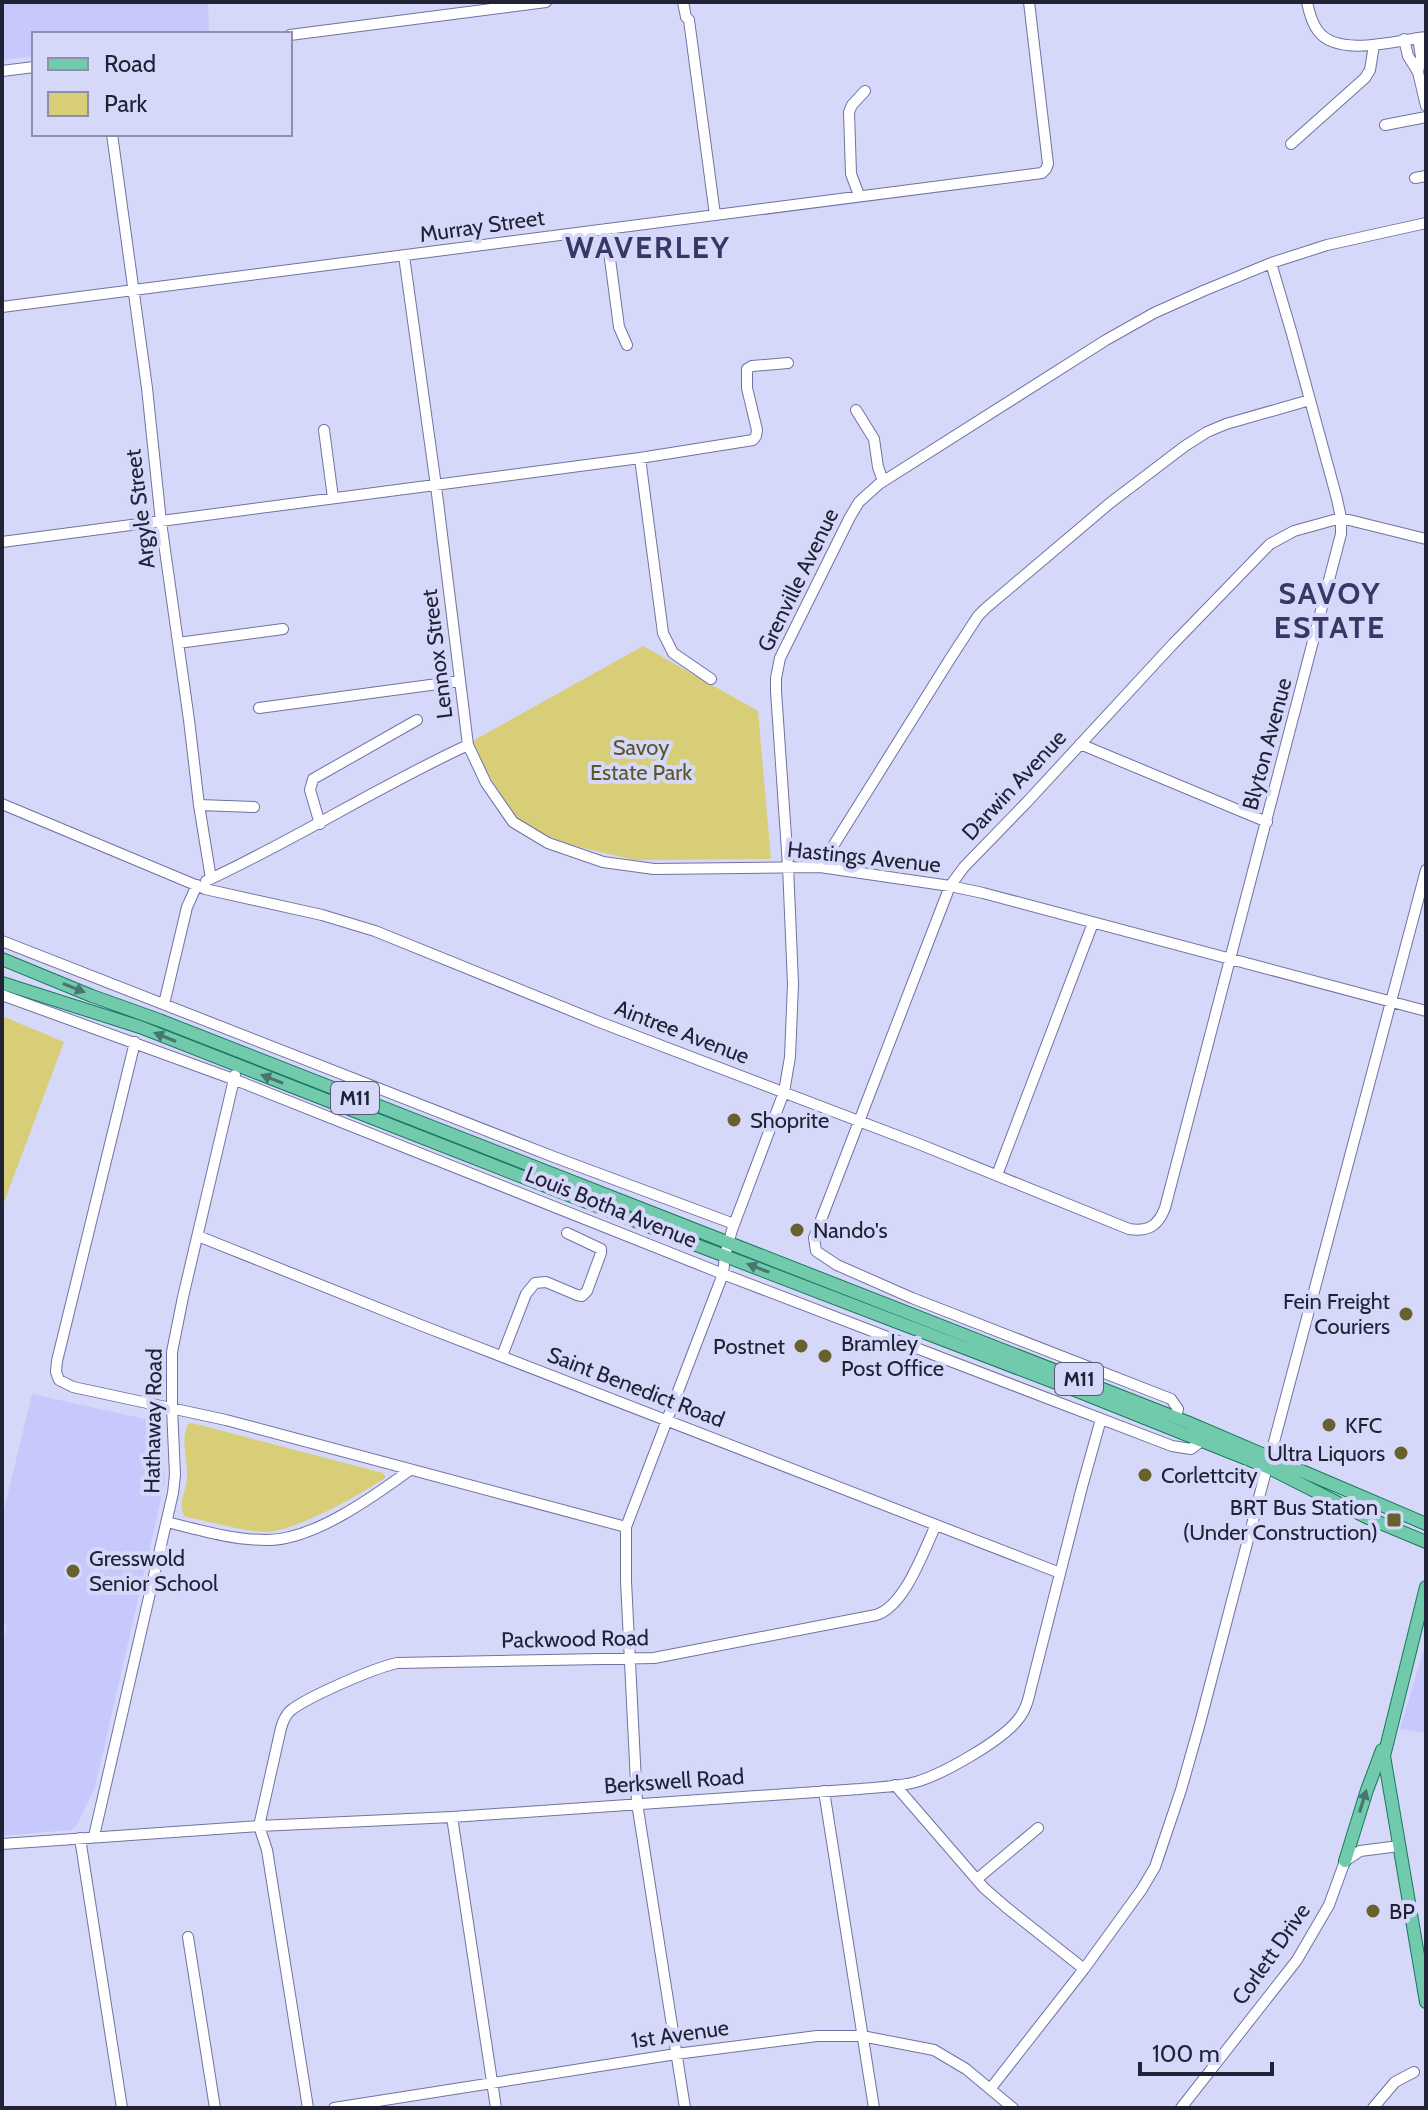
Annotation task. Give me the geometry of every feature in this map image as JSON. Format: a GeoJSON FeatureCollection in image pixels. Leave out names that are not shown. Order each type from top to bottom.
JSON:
{"type":"FeatureCollection","features":[{"type":"Feature","properties":{"kind":"main road","name":"Louis Botha Avenue"},"geometry":{"type":"LineString","coordinates":[[2,959],[725,1255],[1426,1524]]}},
{"type":"Feature","properties":{"kind":"main road","name":"Louis Botha Avenue"},"geometry":{"type":"LineString","coordinates":[[2,983],[240,1059],[728,1242],[1176,1418],[1268,1462],[1366,1517],[1426,1542]]}},
{"type":"Feature","properties":{"kind":"main road"},"geometry":{"type":"LineString","coordinates":[[1345,1861],[1367,1790],[1386,1743],[1426,1587]]}},
{"type":"Feature","properties":{"kind":"main road"},"geometry":{"type":"LineString","coordinates":[[1386,1743],[1385,1769],[1421,1938],[1426,2002]]}},
{"type":"Feature","properties":{"kind":"street"},"geometry":{"type":"LineString","coordinates":[[292,35],[546,2]]}},
{"type":"Feature","properties":{"kind":"street"},"geometry":{"type":"LineString","coordinates":[[683,2],[689,20]]}},
{"type":"Feature","properties":{"kind":"street"},"geometry":{"type":"LineString","coordinates":[[690,2],[689,20],[715,215]]}},
{"type":"Feature","properties":{"kind":"street","name":"Murray Street"},"geometry":{"type":"LineString","coordinates":[[2,307],[859,195],[1035,175],[1046,169],[1047,155],[1029,2]]}},
{"type":"Feature","properties":{"kind":"street"},"geometry":{"type":"LineString","coordinates":[[1307,2],[1313,23],[1323,37],[1339,45],[1374,45],[1422,37],[1418,72]]}},
{"type":"Feature","properties":{"kind":"street"},"geometry":{"type":"LineString","coordinates":[[1404,39],[1408,56],[1418,72],[1426,106]]}},
{"type":"Feature","properties":{"kind":"street"},"geometry":{"type":"LineString","coordinates":[[1291,144],[1365,78],[1370,70],[1374,45]]}},
{"type":"Feature","properties":{"kind":"street"},"geometry":{"type":"LineString","coordinates":[[2,71],[32,67]]}},
{"type":"Feature","properties":{"kind":"street"},"geometry":{"type":"LineString","coordinates":[[859,195],[851,174],[849,112],[865,91]]}},
{"type":"Feature","properties":{"kind":"street"},"geometry":{"type":"LineString","coordinates":[[1385,125],[1426,117]]}},
{"type":"Feature","properties":{"kind":"street","name":"Argyle Street"},"geometry":{"type":"LineString","coordinates":[[112,136],[161,522],[211,879]]}},
{"type":"Feature","properties":{"kind":"street","name":"Grenville Avenue"},"geometry":{"type":"LineString","coordinates":[[626,1527],[723,1274],[734,1224],[784,1092],[790,1057],[792,1011],[788,866],[776,678],[780,658],[859,502],[883,481],[1106,340],[1178,302],[1271,263],[1327,245],[1426,223]]}},
{"type":"Feature","properties":{"kind":"street"},"geometry":{"type":"LineString","coordinates":[[606,229],[619,327],[627,345]]}},
{"type":"Feature","properties":{"kind":"street","name":"Lennox Street"},"geometry":{"type":"LineString","coordinates":[[197,885],[468,745],[404,256]]}},
{"type":"Feature","properties":{"kind":"street","name":"Blyton Avenue"},"geometry":{"type":"LineString","coordinates":[[1148,1229],[1155,1225],[1165,1208],[1338,548],[1341,518],[1271,263]]}},
{"type":"Feature","properties":{"kind":"street"},"geometry":{"type":"LineString","coordinates":[[2,542],[436,486],[753,440],[757,430],[747,388],[747,369],[788,363]]}},
{"type":"Feature","properties":{"kind":"street"},"geometry":{"type":"LineString","coordinates":[[820,867],[978,616],[1110,503],[1185,446],[1226,424],[1310,400]]}},
{"type":"Feature","properties":{"kind":"street"},"geometry":{"type":"LineString","coordinates":[[856,410],[874,439],[883,481]]}},
{"type":"Feature","properties":{"kind":"street"},"geometry":{"type":"LineString","coordinates":[[324,430],[333,498]]}},
{"type":"Feature","properties":{"kind":"street"},"geometry":{"type":"LineString","coordinates":[[640,458],[663,633],[673,653],[711,679]]}},
{"type":"Feature","properties":{"kind":"street","name":"Darwin Avenue"},"geometry":{"type":"LineString","coordinates":[[814,1243],[950,886],[964,867],[1270,544],[1294,531],[1341,518],[1426,539]]}},
{"type":"Feature","properties":{"kind":"street"},"geometry":{"type":"LineString","coordinates":[[178,643],[283,629]]}},
{"type":"Feature","properties":{"kind":"street"},"geometry":{"type":"LineString","coordinates":[[259,708],[460,681]]}},
{"type":"Feature","properties":{"kind":"street"},"geometry":{"type":"LineString","coordinates":[[320,824],[310,790],[313,779],[417,720]]}},
{"type":"Feature","properties":{"kind":"street"},"geometry":{"type":"LineString","coordinates":[[1080,744],[1267,822]]}},
{"type":"Feature","properties":{"kind":"street","name":"Hastings Avenue"},"geometry":{"type":"LineString","coordinates":[[468,745],[486,783],[508,817],[525,831],[548,843],[603,862],[676,869],[820,867],[950,886],[1426,1011]]}},
{"type":"Feature","properties":{"kind":"street","name":"Aintree Avenue"},"geometry":{"type":"LineString","coordinates":[[2,804],[226,895],[322,915],[375,931],[1129,1229],[1148,1229]]}},
{"type":"Feature","properties":{"kind":"street"},"geometry":{"type":"LineString","coordinates":[[199,805],[254,807]]}},
{"type":"Feature","properties":{"kind":"street"},"geometry":{"type":"LineString","coordinates":[[991,2088],[1084,1969],[1142,1889],[1159,1857],[1200,1723],[1426,870]]}},
{"type":"Feature","properties":{"kind":"street"},"geometry":{"type":"LineString","coordinates":[[164,1004],[187,907],[197,885]]}},
{"type":"Feature","properties":{"kind":"street"},"geometry":{"type":"LineString","coordinates":[[997,1175],[1093,923]]}},
{"type":"Feature","properties":{"kind":"street","name":"Louis Botha Avenue"},"geometry":{"type":"LineString","coordinates":[[2,941],[554,1157],[734,1224]]}},
{"type":"Feature","properties":{"kind":"street","name":"Louis Botha Avenue"},"geometry":{"type":"LineString","coordinates":[[2,995],[233,1079],[723,1274],[1181,1449],[1191,1449],[1203,1440]]}},
{"type":"Feature","properties":{"kind":"street"},"geometry":{"type":"LineString","coordinates":[[135,1042],[57,1361],[57,1377],[67,1386],[226,1420],[626,1527],[637,1803],[685,2108]]}},
{"type":"Feature","properties":{"kind":"street","name":"Hathaway Road"},"geometry":{"type":"LineString","coordinates":[[94,1836],[167,1522],[175,1475],[173,1343],[240,1059]]}},
{"type":"Feature","properties":{"kind":"street"},"geometry":{"type":"LineString","coordinates":[[502,1356],[526,1294],[535,1283],[546,1282],[582,1296],[587,1291],[601,1249],[567,1233]]}},
{"type":"Feature","properties":{"kind":"street","name":"Saint Benedict Road"},"geometry":{"type":"LineString","coordinates":[[198,1236],[1060,1573]]}},
{"type":"Feature","properties":{"kind":"street","name":"Louis Botha Avenue"},"geometry":{"type":"LineString","coordinates":[[814,1243],[816,1251],[837,1265],[920,1301],[1171,1399],[1177,1405],[1176,1418]]}},
{"type":"Feature","properties":{"kind":"street"},"geometry":{"type":"LineString","coordinates":[[829,1283],[837,1265]]}},
{"type":"Feature","properties":{"kind":"street"},"geometry":{"type":"LineString","coordinates":[[913,1316],[920,1301]]}},
{"type":"Feature","properties":{"kind":"street"},"geometry":{"type":"LineString","coordinates":[[891,1337],[897,1321]]}},
{"type":"Feature","properties":{"kind":"street","name":"Berkswell Road"},"geometry":{"type":"LineString","coordinates":[[2,1844],[259,1826],[452,1817],[912,1783],[944,1770],[996,1738],[1018,1720],[1026,1706],[1101,1419]]}},
{"type":"Feature","properties":{"kind":"street"},"geometry":{"type":"LineString","coordinates":[[167,1522],[255,1539],[285,1538],[345,1513],[410,1470]]}},
{"type":"Feature","properties":{"kind":"street","name":"Packwood Road"},"geometry":{"type":"LineString","coordinates":[[259,1826],[285,1717],[327,1691],[397,1663],[629,1660],[686,1652],[884,1613],[903,1591],[936,1525]]}},
{"type":"Feature","properties":{"kind":"street"},"geometry":{"type":"LineString","coordinates":[[895,1785],[977,1879],[1007,1908],[1084,1969]]}},
{"type":"Feature","properties":{"kind":"street"},"geometry":{"type":"LineString","coordinates":[[824,1791],[874,2108]]}},
{"type":"Feature","properties":{"kind":"street"},"geometry":{"type":"LineString","coordinates":[[452,1817],[496,2108]]}},
{"type":"Feature","properties":{"kind":"street"},"geometry":{"type":"LineString","coordinates":[[259,1826],[267,1850],[308,2108]]}},
{"type":"Feature","properties":{"kind":"street"},"geometry":{"type":"LineString","coordinates":[[977,1879],[1038,1828]]}},
{"type":"Feature","properties":{"kind":"street"},"geometry":{"type":"LineString","coordinates":[[80,1838],[122,2108]]}},
{"type":"Feature","properties":{"kind":"street"},"geometry":{"type":"LineString","coordinates":[[1345,1861],[1360,1851],[1399,1846]]}},
{"type":"Feature","properties":{"kind":"street","name":"Corlett Drive"},"geometry":{"type":"LineString","coordinates":[[1181,2108],[1297,1960],[1329,1905],[1345,1861]]}},
{"type":"Feature","properties":{"kind":"street"},"geometry":{"type":"LineString","coordinates":[[188,1937],[215,2108]]}},
{"type":"Feature","properties":{"kind":"street","name":"1st Avenue"},"geometry":{"type":"LineString","coordinates":[[334,2108],[676,2054],[817,2036],[862,2036],[934,2050],[957,2063],[1013,2108]]}},
{"type":"Feature","properties":{"kind":"street"},"geometry":{"type":"LineString","coordinates":[[1373,2108],[1395,2082],[1414,2072]]}},
{"type":"Feature","properties":{"kind":"shaded area"},"geometry":{"type":"Polygon","coordinates":[[[2,2],[208,2],[209,32],[32,32],[32,56],[2,60],[2,2]]]}},
{"type":"Feature","properties":{"kind":"shaded area","name":"Gresswold Senior School"},"geometry":{"type":"Polygon","coordinates":[[[32,1394],[163,1423],[165,1482],[95,1787],[76,1827],[71,1830],[2,1836],[2,1649],[7,1626],[2,1623],[2,1518],[32,1394]]]}},
{"type":"Feature","properties":{"kind":"shaded area"},"geometry":{"type":"Polygon","coordinates":[[[1426,1642],[1426,1733],[1400,1729],[1426,1642]]]}},
{"type":"Feature","properties":{"kind":"green space","name":"Savoy Estate Park"},"geometry":{"type":"Polygon","coordinates":[[[643,646],[758,711],[771,859],[634,860],[571,845],[520,825],[469,743],[643,646]]]}},
{"type":"Feature","properties":{"kind":"green space"},"geometry":{"type":"Polygon","coordinates":[[[2,1016],[64,1042],[2,1208],[2,1016]]]}},
{"type":"Feature","properties":{"kind":"green space"},"geometry":{"type":"Polygon","coordinates":[[[188,1424],[383,1473],[385,1478],[326,1511],[277,1530],[245,1530],[185,1517],[182,1507],[187,1478],[185,1437],[188,1424]]]}},
{"type":"Feature","properties":{"kind":"place","name":"Shoprite"},"geometry":{"type":"Point","coordinates":[734,1120]}},
{"type":"Feature","properties":{"kind":"place","name":"Nando's"},"geometry":{"type":"Point","coordinates":[797,1230]}},
{"type":"Feature","properties":{"kind":"place","name":"Fein Freight Couriers"},"geometry":{"type":"Point","coordinates":[1406,1314]}},
{"type":"Feature","properties":{"kind":"place","name":"Postnet"},"geometry":{"type":"Point","coordinates":[801,1346]}},
{"type":"Feature","properties":{"kind":"place","name":"Bramley Post Office"},"geometry":{"type":"Point","coordinates":[825,1356]}},
{"type":"Feature","properties":{"kind":"place","name":"KFC"},"geometry":{"type":"Point","coordinates":[1329,1425]}},
{"type":"Feature","properties":{"kind":"place","name":"Ultra Liquors"},"geometry":{"type":"Point","coordinates":[1401,1453]}},
{"type":"Feature","properties":{"kind":"place","name":"Corlettcity"},"geometry":{"type":"Point","coordinates":[1145,1475]}},
{"type":"Feature","properties":{"kind":"place","name":"BRT Bus Station (Under Construction)"},"geometry":{"type":"Point","coordinates":[1394,1520]}},
{"type":"Feature","properties":{"kind":"place","name":"Gresswold Senior School"},"geometry":{"type":"Point","coordinates":[73,1571]}},
{"type":"Feature","properties":{"kind":"place","name":"BP"},"geometry":{"type":"Point","coordinates":[1373,1911]}},
{"type":"Feature","properties":{"kind":"district","name":"WAVERLEY"},"geometry":{"type":"Point","coordinates":[648,247]}},
{"type":"Feature","properties":{"kind":"district","name":"SAVOY ESTATE"},"geometry":{"type":"Point","coordinates":[1330,610]}}]}
